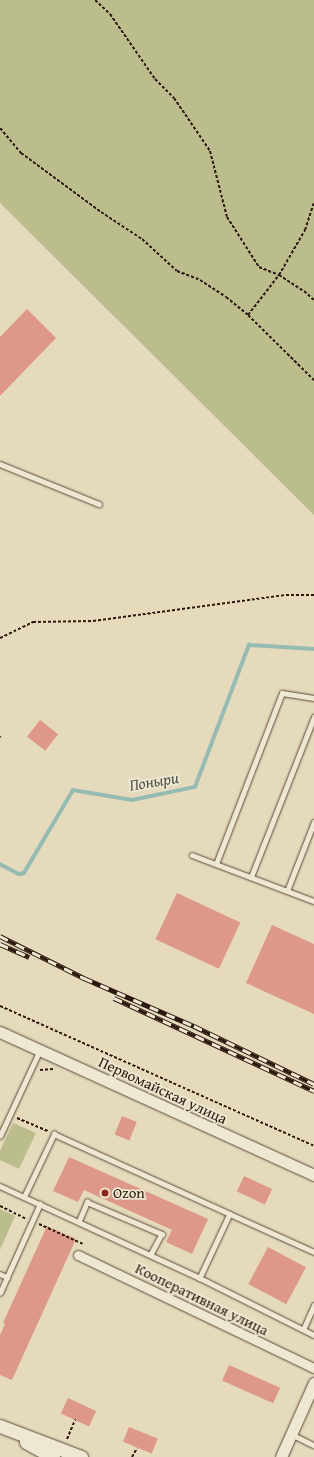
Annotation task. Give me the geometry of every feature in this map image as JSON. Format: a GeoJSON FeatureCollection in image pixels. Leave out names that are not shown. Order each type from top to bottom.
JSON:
{"type":"FeatureCollection","features":[{"type":"Feature","properties":{"kind":"main road"},"geometry":{"type":"LineString","coordinates":[[0,1426],[53,1457]]}},
{"type":"Feature","properties":{"kind":"main road"},"geometry":{"type":"LineString","coordinates":[[0,1426],[81,1457]]}},
{"type":"Feature","properties":{"kind":"street","name":"Первомайская улица"},"geometry":{"type":"LineString","coordinates":[[0,1032],[314,1175]]}},
{"type":"Feature","properties":{"kind":"street","name":"Кооперативная улица"},"geometry":{"type":"LineString","coordinates":[[78,1255],[314,1368]]}},
{"type":"Feature","properties":{"kind":"street"},"geometry":{"type":"LineString","coordinates":[[281,1457],[314,1384]]}},
{"type":"Feature","properties":{"kind":"lane"},"geometry":{"type":"LineString","coordinates":[[0,464],[98,504]]}},
{"type":"Feature","properties":{"kind":"lane"},"geometry":{"type":"LineString","coordinates":[[216,864],[282,693],[314,698]]}},
{"type":"Feature","properties":{"kind":"lane"},"geometry":{"type":"LineString","coordinates":[[251,878],[314,717]]}},
{"type":"Feature","properties":{"kind":"lane"},"geometry":{"type":"LineString","coordinates":[[287,891],[314,822]]}},
{"type":"Feature","properties":{"kind":"lane"},"geometry":{"type":"LineString","coordinates":[[192,855],[314,901]]}},
{"type":"Feature","properties":{"kind":"lane"},"geometry":{"type":"LineString","coordinates":[[0,1136],[40,1050]]}},
{"type":"Feature","properties":{"kind":"lane"},"geometry":{"type":"LineString","coordinates":[[24,1197],[54,1134],[314,1252]]}},
{"type":"Feature","properties":{"kind":"lane"},"geometry":{"type":"LineString","coordinates":[[0,1186],[79,1221],[200,1278],[314,1335]]}},
{"type":"Feature","properties":{"kind":"lane"},"geometry":{"type":"LineString","coordinates":[[79,1221],[87,1202],[162,1234],[151,1255]]}},
{"type":"Feature","properties":{"kind":"lane"},"geometry":{"type":"LineString","coordinates":[[0,1293],[40,1204]]}},
{"type":"Feature","properties":{"kind":"lane"},"geometry":{"type":"LineString","coordinates":[[200,1278],[230,1214]]}},
{"type":"Feature","properties":{"kind":"lane"},"geometry":{"type":"LineString","coordinates":[[0,1274],[7,1277]]}},
{"type":"Feature","properties":{"kind":"lane"},"geometry":{"type":"LineString","coordinates":[[304,1330],[314,1305]]}},
{"type":"Feature","properties":{"kind":"lane"},"geometry":{"type":"LineString","coordinates":[[291,1434],[314,1445]]}},
{"type":"Feature","properties":{"kind":"path"},"geometry":{"type":"LineString","coordinates":[[95,0],[110,14],[155,79],[174,98],[188,116],[210,151],[227,217],[259,267],[278,275],[304,291],[314,300]]}},
{"type":"Feature","properties":{"kind":"path"},"geometry":{"type":"LineString","coordinates":[[0,128],[21,153],[101,212],[142,239],[177,271],[200,280],[226,296],[248,315],[314,380]]}},
{"type":"Feature","properties":{"kind":"path"},"geometry":{"type":"LineString","coordinates":[[248,315],[278,275],[305,230],[314,203]]}},
{"type":"Feature","properties":{"kind":"path"},"geometry":{"type":"LineString","coordinates":[[0,638],[33,622],[94,621],[286,595],[314,595]]}},
{"type":"Feature","properties":{"kind":"path"},"geometry":{"type":"LineString","coordinates":[[0,1006],[314,1146]]}},
{"type":"Feature","properties":{"kind":"path"},"geometry":{"type":"LineString","coordinates":[[10,1114],[54,1134]]}},
{"type":"Feature","properties":{"kind":"path"},"geometry":{"type":"LineString","coordinates":[[0,1206],[83,1244]]}},
{"type":"Feature","properties":{"kind":"path"},"geometry":{"type":"LineString","coordinates":[[65,1443],[75,1420]]}},
{"type":"Feature","properties":{"kind":"path"},"geometry":{"type":"LineString","coordinates":[[132,1457],[137,1448]]}},
{"type":"Feature","properties":{"kind":"green space"},"geometry":{"type":"Polygon","coordinates":[[[0,0],[314,0],[314,515],[0,203],[0,0]]]}},
{"type":"Feature","properties":{"kind":"green space"},"geometry":{"type":"Polygon","coordinates":[[[13,1123],[36,1133],[19,1169],[0,1160],[0,1151],[13,1123]]]}},
{"type":"Feature","properties":{"kind":"green space"},"geometry":{"type":"Polygon","coordinates":[[[0,1209],[15,1216],[0,1250],[0,1209]]]}},
{"type":"Feature","properties":{"kind":"building"},"geometry":{"type":"Polygon","coordinates":[[[27,309],[56,338],[0,396],[0,337],[27,309]]]}},
{"type":"Feature","properties":{"kind":"building"},"geometry":{"type":"Polygon","coordinates":[[[40,720],[58,734],[45,751],[27,737],[40,720]]]}},
{"type":"Feature","properties":{"kind":"building"},"geometry":{"type":"Polygon","coordinates":[[[177,893],[240,923],[219,969],[155,939],[177,893]]]}},
{"type":"Feature","properties":{"kind":"building"},"geometry":{"type":"Polygon","coordinates":[[[272,925],[314,944],[314,1014],[246,983],[272,925]]]}},
{"type":"Feature","properties":{"kind":"building"},"geometry":{"type":"Polygon","coordinates":[[[122,1116],[137,1122],[129,1141],[115,1135],[122,1116]]]}},
{"type":"Feature","properties":{"kind":"building"},"geometry":{"type":"Polygon","coordinates":[[[69,1157],[208,1219],[192,1254],[166,1242],[172,1230],[84,1190],[78,1202],[53,1191],[69,1157]]]}},
{"type":"Feature","properties":{"kind":"building"},"geometry":{"type":"Polygon","coordinates":[[[244,1176],[272,1189],[265,1205],[237,1191],[244,1176]]]}},
{"type":"Feature","properties":{"kind":"building"},"geometry":{"type":"Polygon","coordinates":[[[47,1226],[76,1239],[12,1380],[0,1375],[0,1335],[5,1324],[3,1323],[47,1226]]]}},
{"type":"Feature","properties":{"kind":"building"},"geometry":{"type":"Polygon","coordinates":[[[268,1247],[306,1267],[286,1304],[248,1284],[268,1247]]]}},
{"type":"Feature","properties":{"kind":"building"},"geometry":{"type":"Polygon","coordinates":[[[229,1365],[280,1388],[273,1403],[222,1381],[229,1365]]]}},
{"type":"Feature","properties":{"kind":"building"},"geometry":{"type":"Polygon","coordinates":[[[68,1398],[96,1411],[89,1427],[61,1413],[68,1398]]]}},
{"type":"Feature","properties":{"kind":"building"},"geometry":{"type":"Polygon","coordinates":[[[129,1427],[158,1439],[152,1453],[123,1442],[129,1427]]]}},
{"type":"Feature","properties":{"kind":"waterway","name":"Поныри"},"geometry":{"type":"LineString","coordinates":[[0,864],[19,874],[24,873],[73,790],[132,800],[195,787],[249,645],[314,649]]}},
{"type":"Feature","properties":{"kind":"railway"},"geometry":{"type":"LineString","coordinates":[[0,936],[84,978],[194,1026],[314,1084]]}},
{"type":"Feature","properties":{"kind":"railway"},"geometry":{"type":"LineString","coordinates":[[0,944],[29,957]]}},
{"type":"Feature","properties":{"kind":"railway"},"geometry":{"type":"LineString","coordinates":[[114,998],[314,1091]]}},
{"type":"Feature","properties":{"kind":"place","name":"Ozon"},"geometry":{"type":"Point","coordinates":[105,1193]}}]}
